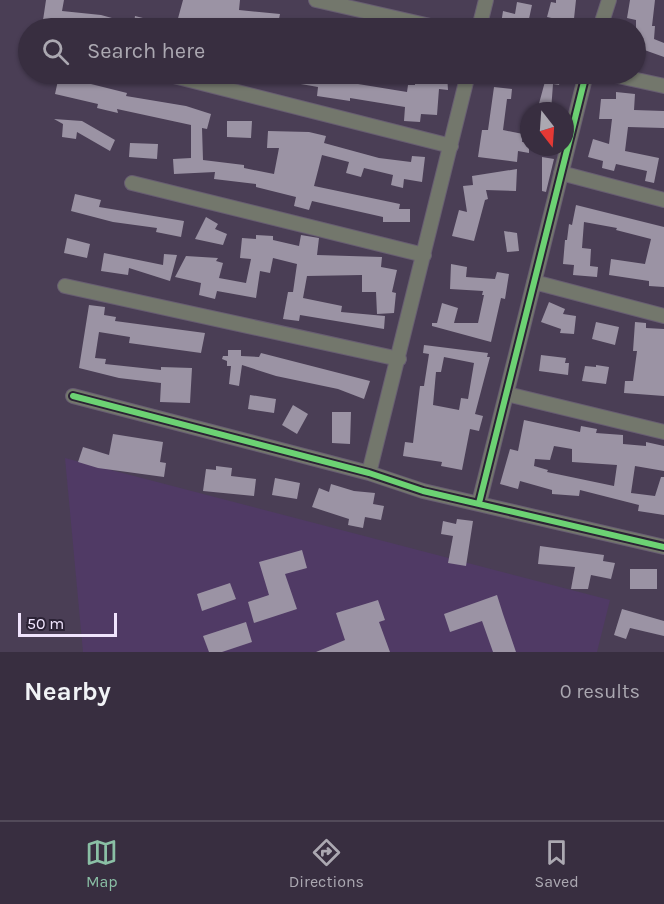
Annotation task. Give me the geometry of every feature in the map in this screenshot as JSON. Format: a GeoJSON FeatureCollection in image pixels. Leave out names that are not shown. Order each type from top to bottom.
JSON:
{"type":"FeatureCollection","features":[{"type":"Feature","properties":{"kind":"street"},"geometry":{"type":"LineString","coordinates":[[315,0],[395,18]]}},
{"type":"Feature","properties":{"kind":"street"},"geometry":{"type":"LineString","coordinates":[[482,18],[486,0]]}},
{"type":"Feature","properties":{"kind":"street"},"geometry":{"type":"LineString","coordinates":[[603,18],[609,0]]}},
{"type":"Feature","properties":{"kind":"street"},"geometry":{"type":"LineString","coordinates":[[646,82],[664,86]]}},
{"type":"Feature","properties":{"kind":"street"},"geometry":{"type":"LineString","coordinates":[[206,84],[451,146]]}},
{"type":"Feature","properties":{"kind":"street"},"geometry":{"type":"LineString","coordinates":[[369,473],[466,84]]}},
{"type":"Feature","properties":{"kind":"street"},"geometry":{"type":"LineString","coordinates":[[479,503],[583,84]]}},
{"type":"Feature","properties":{"kind":"street"},"geometry":{"type":"LineString","coordinates":[[561,173],[664,200]]}},
{"type":"Feature","properties":{"kind":"street"},"geometry":{"type":"LineString","coordinates":[[132,183],[424,255]]}},
{"type":"Feature","properties":{"kind":"street"},"geometry":{"type":"LineString","coordinates":[[534,282],[664,316]]}},
{"type":"Feature","properties":{"kind":"street"},"geometry":{"type":"LineString","coordinates":[[65,286],[399,359]]}},
{"type":"Feature","properties":{"kind":"street"},"geometry":{"type":"LineString","coordinates":[[507,393],[664,432]]}},
{"type":"Feature","properties":{"kind":"street"},"geometry":{"type":"LineString","coordinates":[[73,396],[369,473],[423,490],[664,547]]}},
{"type":"Feature","properties":{"kind":"shaded area"},"geometry":{"type":"Polygon","coordinates":[[[65,458],[610,600],[597,652],[83,652],[65,458]]]}},
{"type":"Feature","properties":{"kind":"building"},"geometry":{"type":"Polygon","coordinates":[[[46,0],[64,0],[62,11],[112,18],[43,18],[46,0]]]}},
{"type":"Feature","properties":{"kind":"building"},"geometry":{"type":"Polygon","coordinates":[[[183,0],[240,0],[239,10],[280,14],[279,18],[178,18],[183,0]]]}},
{"type":"Feature","properties":{"kind":"building"},"geometry":{"type":"Polygon","coordinates":[[[556,0],[576,0],[574,18],[547,17],[551,2],[556,3],[556,0]]]}},
{"type":"Feature","properties":{"kind":"building"},"geometry":{"type":"Polygon","coordinates":[[[630,0],[655,0],[652,26],[655,26],[654,39],[664,43],[664,57],[646,51],[646,18],[627,18],[630,0]]]}},
{"type":"Feature","properties":{"kind":"building"},"geometry":{"type":"Polygon","coordinates":[[[517,2],[532,5],[529,18],[502,18],[503,11],[515,14],[517,2]]]}},
{"type":"Feature","properties":{"kind":"building"},"geometry":{"type":"Polygon","coordinates":[[[57,84],[91,84],[127,93],[126,96],[186,106],[211,114],[207,129],[202,128],[203,160],[244,165],[244,168],[274,174],[279,148],[267,148],[268,131],[309,132],[326,136],[324,143],[379,158],[411,162],[412,156],[425,157],[422,182],[404,179],[403,188],[391,185],[393,175],[364,168],[361,177],[346,173],[349,162],[322,155],[314,186],[400,204],[399,209],[410,209],[410,222],[383,222],[383,217],[312,201],[309,210],[294,206],[296,197],[256,187],[256,184],[214,179],[215,172],[174,174],[173,159],[191,158],[191,125],[117,109],[118,113],[97,108],[98,104],[55,94],[57,84]]]}},
{"type":"Feature","properties":{"kind":"building"},"geometry":{"type":"Polygon","coordinates":[[[301,84],[358,84],[407,92],[408,85],[448,84],[448,90],[439,89],[437,115],[421,114],[420,122],[404,121],[405,107],[350,98],[350,101],[317,96],[318,87],[301,84]]]}},
{"type":"Feature","properties":{"kind":"building"},"geometry":{"type":"Polygon","coordinates":[[[544,84],[553,84],[552,102],[539,102],[544,84]]]}},
{"type":"Feature","properties":{"kind":"building"},"geometry":{"type":"Polygon","coordinates":[[[494,87],[512,89],[511,99],[507,99],[503,130],[520,133],[520,151],[518,151],[517,162],[478,157],[482,130],[488,130],[494,87]]]}},
{"type":"Feature","properties":{"kind":"building"},"geometry":{"type":"Polygon","coordinates":[[[616,92],[635,94],[634,110],[664,111],[664,128],[628,127],[625,151],[659,158],[654,183],[645,181],[647,171],[616,164],[614,171],[602,168],[603,161],[588,157],[593,139],[609,144],[612,119],[599,119],[601,99],[616,99],[616,92]]]}},
{"type":"Feature","properties":{"kind":"building"},"geometry":{"type":"Polygon","coordinates":[[[54,119],[82,121],[115,140],[110,151],[77,132],[76,139],[62,137],[63,124],[54,119]]]}},
{"type":"Feature","properties":{"kind":"building"},"geometry":{"type":"Polygon","coordinates":[[[227,121],[252,121],[251,138],[227,137],[227,121]]]}},
{"type":"Feature","properties":{"kind":"building"},"geometry":{"type":"Polygon","coordinates":[[[130,143],[158,144],[157,159],[129,157],[130,143]]]}},
{"type":"Feature","properties":{"kind":"building"},"geometry":{"type":"Polygon","coordinates":[[[542,157],[554,159],[546,192],[542,191],[542,157]]]}},
{"type":"Feature","properties":{"kind":"building"},"geometry":{"type":"Polygon","coordinates":[[[517,169],[516,191],[486,190],[488,199],[485,200],[474,241],[452,236],[459,210],[467,212],[463,186],[473,185],[472,176],[517,169]]]}},
{"type":"Feature","properties":{"kind":"building"},"geometry":{"type":"Polygon","coordinates":[[[75,194],[101,200],[99,207],[184,221],[181,237],[156,232],[157,228],[113,222],[71,211],[75,194]]]}},
{"type":"Feature","properties":{"kind":"building"},"geometry":{"type":"Polygon","coordinates":[[[576,205],[664,227],[664,287],[649,286],[649,281],[609,275],[611,259],[645,264],[651,239],[616,230],[617,228],[584,222],[582,248],[591,249],[590,266],[598,267],[597,277],[573,275],[574,265],[563,264],[565,240],[567,240],[569,224],[572,225],[576,205]]]}},
{"type":"Feature","properties":{"kind":"building"},"geometry":{"type":"Polygon","coordinates":[[[206,217],[218,224],[215,229],[227,234],[223,245],[195,239],[206,217]]]}},
{"type":"Feature","properties":{"kind":"building"},"geometry":{"type":"Polygon","coordinates":[[[504,231],[517,233],[519,251],[507,252],[504,231]]]}},
{"type":"Feature","properties":{"kind":"building"},"geometry":{"type":"Polygon","coordinates":[[[256,235],[273,236],[273,240],[299,246],[301,235],[319,238],[317,255],[382,257],[381,267],[397,270],[392,292],[396,293],[394,313],[377,314],[376,292],[362,292],[362,275],[307,276],[303,298],[342,306],[341,312],[385,316],[384,329],[300,315],[299,321],[283,319],[288,292],[293,292],[297,264],[273,258],[270,273],[260,271],[256,298],[217,291],[215,299],[199,295],[201,283],[175,277],[186,256],[218,258],[216,261],[223,263],[219,278],[246,283],[251,259],[240,258],[242,238],[256,239],[256,235]]]}},
{"type":"Feature","properties":{"kind":"building"},"geometry":{"type":"Polygon","coordinates":[[[67,238],[90,244],[87,258],[64,253],[67,238]]]}},
{"type":"Feature","properties":{"kind":"building"},"geometry":{"type":"Polygon","coordinates":[[[104,253],[163,265],[164,254],[177,255],[170,281],[129,268],[128,275],[101,271],[104,253]]]}},
{"type":"Feature","properties":{"kind":"building"},"geometry":{"type":"Polygon","coordinates":[[[451,264],[467,267],[466,277],[495,279],[497,272],[509,274],[505,299],[501,298],[491,342],[432,326],[432,323],[437,323],[442,303],[458,308],[454,323],[478,323],[483,291],[450,289],[451,264]]]}},
{"type":"Feature","properties":{"kind":"building"},"geometry":{"type":"Polygon","coordinates":[[[549,302],[565,309],[563,314],[576,316],[574,334],[560,333],[561,329],[541,322],[549,302]]]}},
{"type":"Feature","properties":{"kind":"building"},"geometry":{"type":"Polygon","coordinates":[[[89,305],[105,307],[104,315],[116,317],[115,321],[205,333],[201,353],[129,343],[130,337],[99,332],[95,358],[106,359],[105,364],[161,370],[161,367],[192,368],[190,403],[160,402],[161,383],[119,378],[79,368],[89,305]]]}},
{"type":"Feature","properties":{"kind":"building"},"geometry":{"type":"Polygon","coordinates":[[[596,322],[619,327],[615,345],[592,339],[596,322]]]}},
{"type":"Feature","properties":{"kind":"building"},"geometry":{"type":"Polygon","coordinates":[[[635,322],[646,323],[646,328],[664,329],[664,396],[624,393],[625,381],[633,381],[637,351],[633,351],[635,322]]]}},
{"type":"Feature","properties":{"kind":"building"},"geometry":{"type":"Polygon","coordinates":[[[424,345],[488,353],[487,357],[490,357],[475,414],[483,416],[479,431],[470,429],[462,470],[441,466],[442,462],[403,456],[405,442],[413,443],[420,386],[424,386],[429,354],[423,353],[424,345]],[[444,357],[441,372],[436,372],[433,405],[459,410],[461,398],[468,399],[474,363],[444,357]]]}},
{"type":"Feature","properties":{"kind":"building"},"geometry":{"type":"Polygon","coordinates":[[[228,350],[241,350],[241,356],[259,357],[261,353],[370,381],[364,399],[338,389],[276,376],[242,365],[239,386],[229,384],[231,366],[227,366],[227,361],[222,359],[223,356],[228,356],[228,350]]]}},
{"type":"Feature","properties":{"kind":"building"},"geometry":{"type":"Polygon","coordinates":[[[541,355],[566,358],[565,363],[569,363],[568,375],[539,371],[541,355]]]}},
{"type":"Feature","properties":{"kind":"building"},"geometry":{"type":"Polygon","coordinates":[[[596,365],[609,367],[606,384],[582,381],[585,366],[596,367],[596,365]]]}},
{"type":"Feature","properties":{"kind":"building"},"geometry":{"type":"Polygon","coordinates":[[[250,395],[276,399],[274,413],[248,409],[250,395]]]}},
{"type":"Feature","properties":{"kind":"building"},"geometry":{"type":"Polygon","coordinates":[[[293,405],[308,414],[297,434],[282,425],[293,405]]]}},
{"type":"Feature","properties":{"kind":"building"},"geometry":{"type":"Polygon","coordinates":[[[332,412],[351,412],[350,444],[332,443],[332,412]]]}},
{"type":"Feature","properties":{"kind":"building"},"geometry":{"type":"Polygon","coordinates":[[[524,420],[580,432],[581,426],[597,429],[596,433],[623,435],[623,444],[646,446],[646,442],[664,446],[664,471],[635,466],[631,493],[655,496],[661,477],[664,477],[664,515],[638,511],[639,505],[580,490],[579,496],[552,494],[552,490],[520,481],[518,489],[500,484],[510,449],[518,451],[524,420]],[[554,446],[550,460],[535,459],[534,466],[548,470],[547,472],[614,486],[617,465],[572,462],[572,449],[554,446]]]}},
{"type":"Feature","properties":{"kind":"building"},"geometry":{"type":"Polygon","coordinates":[[[113,434],[163,442],[160,462],[166,463],[164,477],[98,468],[78,462],[83,447],[109,455],[113,434]]]}},
{"type":"Feature","properties":{"kind":"building"},"geometry":{"type":"Polygon","coordinates":[[[216,466],[232,468],[231,476],[256,479],[254,496],[203,491],[206,469],[216,470],[216,466]]]}},
{"type":"Feature","properties":{"kind":"building"},"geometry":{"type":"Polygon","coordinates":[[[275,478],[300,483],[297,499],[272,495],[275,478]]]}},
{"type":"Feature","properties":{"kind":"building"},"geometry":{"type":"Polygon","coordinates":[[[331,484],[354,491],[375,493],[373,504],[384,506],[381,520],[365,517],[363,528],[348,525],[349,519],[312,507],[319,488],[329,492],[331,484]]]}},
{"type":"Feature","properties":{"kind":"building"},"geometry":{"type":"Polygon","coordinates":[[[457,519],[473,521],[466,566],[448,563],[453,536],[441,534],[443,521],[456,524],[457,519]]]}},
{"type":"Feature","properties":{"kind":"building"},"geometry":{"type":"Polygon","coordinates":[[[540,546],[604,555],[603,561],[615,563],[611,579],[591,575],[588,589],[571,589],[575,567],[538,564],[540,546]]]}},
{"type":"Feature","properties":{"kind":"building"},"geometry":{"type":"Polygon","coordinates":[[[302,550],[307,568],[285,574],[297,609],[254,623],[248,602],[269,595],[259,562],[302,550]]]}},
{"type":"Feature","properties":{"kind":"building"},"geometry":{"type":"Polygon","coordinates":[[[630,569],[657,569],[657,589],[630,589],[630,569]]]}},
{"type":"Feature","properties":{"kind":"building"},"geometry":{"type":"Polygon","coordinates":[[[230,583],[236,599],[202,611],[197,594],[230,583]]]}},
{"type":"Feature","properties":{"kind":"building"},"geometry":{"type":"Polygon","coordinates":[[[497,595],[516,652],[493,652],[482,621],[450,632],[444,614],[497,595]]]}},
{"type":"Feature","properties":{"kind":"building"},"geometry":{"type":"Polygon","coordinates":[[[378,600],[385,620],[379,622],[390,652],[316,652],[345,640],[336,613],[378,600]]]}},
{"type":"Feature","properties":{"kind":"building"},"geometry":{"type":"Polygon","coordinates":[[[622,609],[664,621],[664,636],[630,628],[626,639],[614,635],[622,609]]]}},
{"type":"Feature","properties":{"kind":"building"},"geometry":{"type":"Polygon","coordinates":[[[246,622],[252,642],[222,652],[209,652],[203,636],[246,622]]]}},
{"type":"Feature","properties":{"kind":"cycle path"},"geometry":{"type":"LineString","coordinates":[[479,503],[584,84]]}},
{"type":"Feature","properties":{"kind":"cycle path"},"geometry":{"type":"LineString","coordinates":[[73,396],[369,473],[423,491],[664,547]]}}]}
